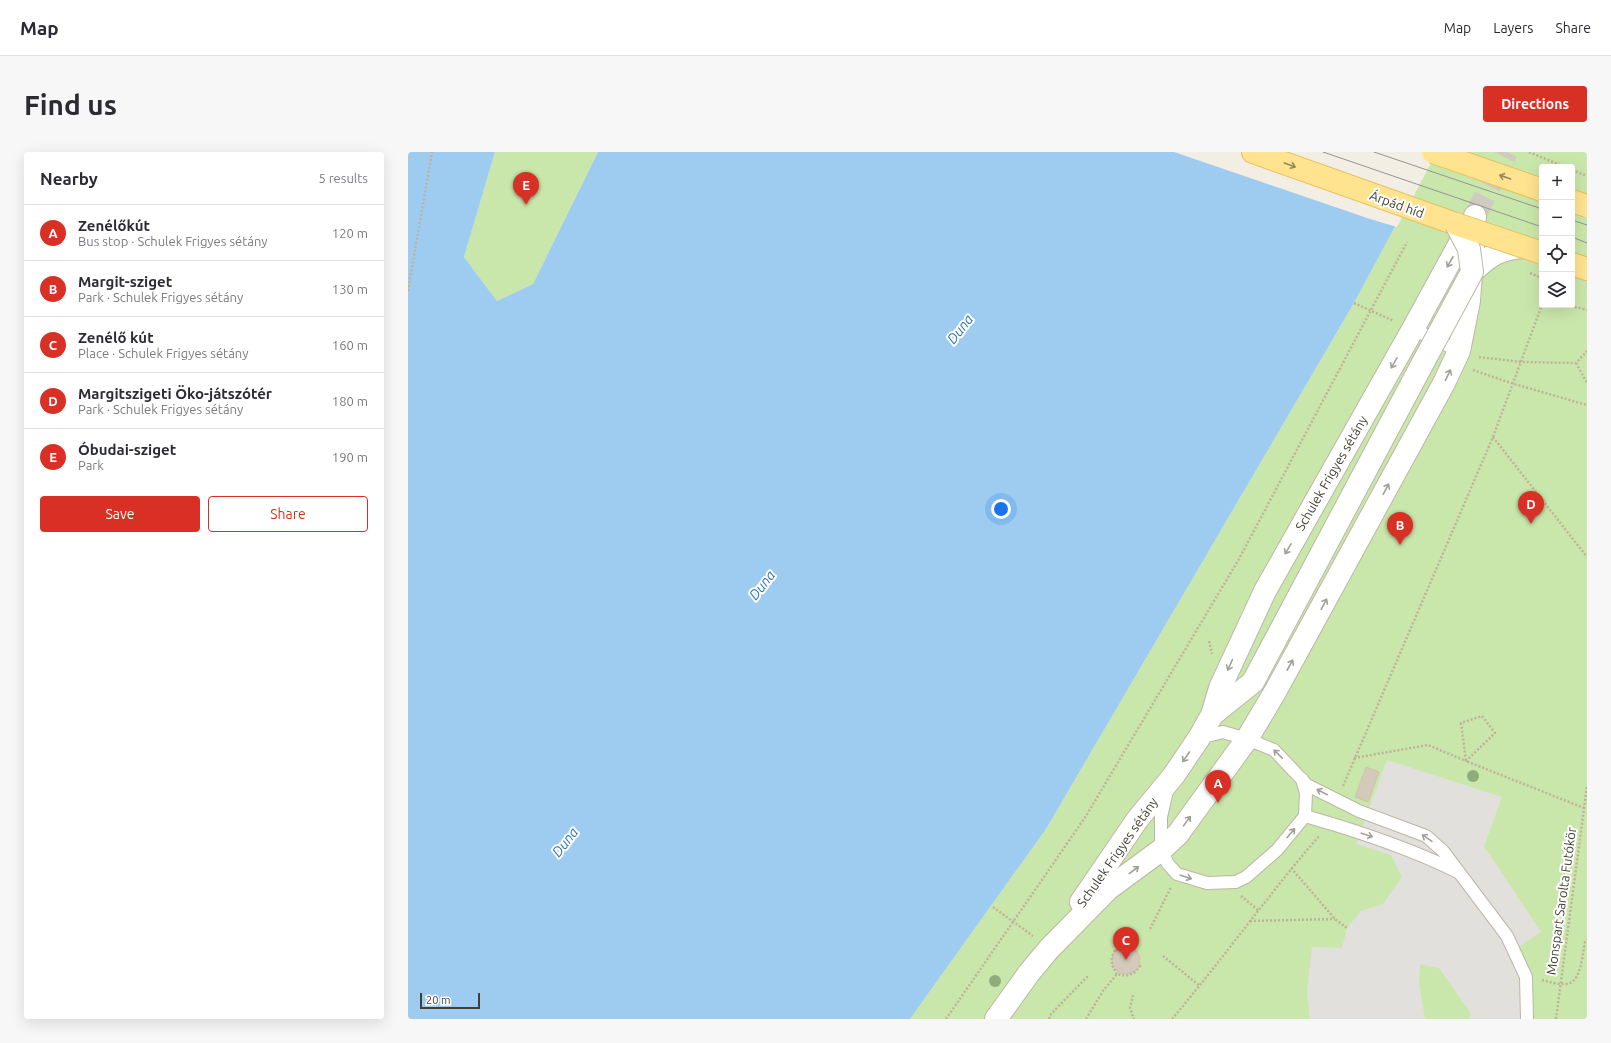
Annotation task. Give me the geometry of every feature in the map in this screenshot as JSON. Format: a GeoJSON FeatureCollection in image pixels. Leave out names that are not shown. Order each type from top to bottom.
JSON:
{"type":"FeatureCollection","features":[{"type":"Feature","properties":{"kind":"main road","name":"Árpád híd"},"geometry":{"type":"LineString","coordinates":[[1253,152],[1533,250]]}},
{"type":"Feature","properties":{"kind":"main road"},"geometry":{"type":"LineString","coordinates":[[1433,152],[1539,189]]}},
{"type":"Feature","properties":{"kind":"main road"},"geometry":{"type":"LineString","coordinates":[[1575,202],[1587,206]]}},
{"type":"Feature","properties":{"kind":"main road"},"geometry":{"type":"LineString","coordinates":[[1575,265],[1587,269]]}},
{"type":"Feature","properties":{"kind":"street","name":"Schulek Frigyes sétány"},"geometry":{"type":"LineString","coordinates":[[996,1019],[1029,973],[1049,949],[1108,889],[1161,850],[1178,834],[1247,738],[1281,682],[1444,383],[1459,350],[1468,301],[1475,216],[1265,591],[1220,688],[1212,715],[1199,738],[1174,775],[1137,820],[1049,949]]}},
{"type":"Feature","properties":{"kind":"street"},"geometry":{"type":"LineString","coordinates":[[1456,224],[1469,249],[1472,272]]}},
{"type":"Feature","properties":{"kind":"street","name":"Schulek Frigyes sétány"},"geometry":{"type":"LineString","coordinates":[[1247,738],[1253,682],[1472,272],[1483,261],[1498,252],[1510,248],[1533,250]]}},
{"type":"Feature","properties":{"kind":"street","name":"Schulek Frigyes sétány"},"geometry":{"type":"LineString","coordinates":[[1212,715],[1253,682]]}},
{"type":"Feature","properties":{"kind":"lane"},"geometry":{"type":"LineString","coordinates":[[1435,339],[1460,293]]}},
{"type":"Feature","properties":{"kind":"lane"},"geometry":{"type":"LineString","coordinates":[[1413,329],[1459,350]]}},
{"type":"Feature","properties":{"kind":"lane"},"geometry":{"type":"LineString","coordinates":[[1199,738],[1223,732],[1247,738],[1274,750],[1307,785],[1359,811],[1426,836],[1443,851],[1507,936],[1526,977],[1527,1019]]}},
{"type":"Feature","properties":{"kind":"lane"},"geometry":{"type":"LineString","coordinates":[[1174,775],[1165,796],[1161,817],[1161,850],[1168,864],[1177,874],[1207,883],[1236,882],[1246,877],[1277,850],[1305,816],[1306,793],[1302,779]]}},
{"type":"Feature","properties":{"kind":"lane"},"geometry":{"type":"LineString","coordinates":[[1305,816],[1394,844],[1457,870]]}},
{"type":"Feature","properties":{"kind":"path"},"geometry":{"type":"LineString","coordinates":[[408,291],[432,152]]}},
{"type":"Feature","properties":{"kind":"path"},"geometry":{"type":"LineString","coordinates":[[1529,152],[1558,164]]}},
{"type":"Feature","properties":{"kind":"path"},"geometry":{"type":"LineString","coordinates":[[1575,171],[1587,176]]}},
{"type":"Feature","properties":{"kind":"path"},"geometry":{"type":"LineString","coordinates":[[946,1019],[1086,816],[1238,559],[1407,242]]}},
{"type":"Feature","properties":{"kind":"path"},"geometry":{"type":"LineString","coordinates":[[1530,274],[1539,277]]}},
{"type":"Feature","properties":{"kind":"path"},"geometry":{"type":"LineString","coordinates":[[1354,303],[1413,329]]}},
{"type":"Feature","properties":{"kind":"path"},"geometry":{"type":"LineString","coordinates":[[1575,307],[1587,310]]}},
{"type":"Feature","properties":{"kind":"path"},"geometry":{"type":"LineString","coordinates":[[1343,803],[1343,785],[1493,437],[1514,384],[1541,308]]}},
{"type":"Feature","properties":{"kind":"path"},"geometry":{"type":"LineString","coordinates":[[1459,350],[1470,356],[1522,362],[1576,363],[1587,352]]}},
{"type":"Feature","properties":{"kind":"path"},"geometry":{"type":"LineString","coordinates":[[1576,363],[1587,383]]}},
{"type":"Feature","properties":{"kind":"path"},"geometry":{"type":"LineString","coordinates":[[1472,370],[1587,405]]}},
{"type":"Feature","properties":{"kind":"path"},"geometry":{"type":"LineString","coordinates":[[1493,437],[1587,557]]}},
{"type":"Feature","properties":{"kind":"path"},"geometry":{"type":"LineString","coordinates":[[1482,716],[1495,733],[1466,761],[1461,723],[1482,716]]}},
{"type":"Feature","properties":{"kind":"path"},"geometry":{"type":"LineString","coordinates":[[1354,758],[1428,745],[1584,808]]}},
{"type":"Feature","properties":{"kind":"path","name":"Monspart Sarolta Futókör"},"geometry":{"type":"LineString","coordinates":[[1556,1019],[1587,786]]}},
{"type":"Feature","properties":{"kind":"path"},"geometry":{"type":"LineString","coordinates":[[1172,1019],[1200,986],[1291,868],[1330,823]]}},
{"type":"Feature","properties":{"kind":"path"},"geometry":{"type":"LineString","coordinates":[[1291,868],[1335,919],[1347,928]]}},
{"type":"Feature","properties":{"kind":"path"},"geometry":{"type":"LineString","coordinates":[[1150,929],[1177,874]]}},
{"type":"Feature","properties":{"kind":"path"},"geometry":{"type":"LineString","coordinates":[[993,907],[1030,934]]}},
{"type":"Feature","properties":{"kind":"path"},"geometry":{"type":"LineString","coordinates":[[1249,921],[1335,919]]}},
{"type":"Feature","properties":{"kind":"path"},"geometry":{"type":"LineString","coordinates":[[1526,977],[1560,983],[1570,983],[1576,978],[1581,964],[1585,942],[1587,940]]}},
{"type":"Feature","properties":{"kind":"path"},"geometry":{"type":"LineString","coordinates":[[1117,951],[1116,949],[1114,951],[1111,959],[1112,967],[1117,974],[1124,976],[1134,974],[1140,966],[1139,965]]}},
{"type":"Feature","properties":{"kind":"path"},"geometry":{"type":"LineString","coordinates":[[1163,956],[1200,986]]}},
{"type":"Feature","properties":{"kind":"path"},"geometry":{"type":"LineString","coordinates":[[1086,1019],[1103,991],[1117,974]]}},
{"type":"Feature","properties":{"kind":"path"},"geometry":{"type":"LineString","coordinates":[[1048,1019],[1051,1014],[1089,975]]}},
{"type":"Feature","properties":{"kind":"path"},"geometry":{"type":"LineString","coordinates":[[1133,995],[1130,1008],[1134,1019]]}},
{"type":"Feature","properties":{"kind":"green space"},"geometry":{"type":"Polygon","coordinates":[[[495,152],[598,152],[533,284],[497,301],[464,257],[495,152]]]}},
{"type":"Feature","properties":{"kind":"green space"},"geometry":{"type":"Polygon","coordinates":[[[1435,152],[1587,152],[1587,1019],[910,1019],[1046,829],[1354,303],[1435,152]]]}},
{"type":"Feature","properties":{"kind":"shaded area"},"geometry":{"type":"Polygon","coordinates":[[[1387,760],[1502,797],[1484,846],[1541,932],[1514,950],[1526,977],[1527,1019],[1470,1019],[1471,1014],[1439,968],[1420,964],[1419,983],[1425,1019],[1310,1019],[1307,992],[1312,947],[1342,948],[1347,928],[1361,911],[1383,904],[1402,877],[1391,855],[1356,844],[1387,760]]]}},
{"type":"Feature","properties":{"kind":"water","name":"Duna"},"geometry":{"type":"Polygon","coordinates":[[[408,152],[495,152],[464,257],[497,301],[533,284],[598,152],[1435,152],[1354,303],[1046,829],[910,1019],[408,1019],[408,152]]]}},
{"type":"Feature","properties":{"kind":"pier"},"geometry":{"type":"Polygon","coordinates":[[[1174,152],[1437,152],[1397,227],[1174,152]]]}},
{"type":"Feature","properties":{"kind":"building"},"geometry":{"type":"Polygon","coordinates":[[[1366,767],[1379,772],[1368,802],[1355,797],[1366,767]]]}},
{"type":"Feature","properties":{"kind":"building"},"geometry":{"type":"Polygon","coordinates":[[[1126,946],[1136,950],[1140,960],[1136,970],[1126,974],[1116,970],[1112,960],[1116,950],[1126,946]]]}},
{"type":"Feature","properties":{"kind":"tunnel"},"geometry":{"type":"LineString","coordinates":[[1475,216],[1507,152]]}},
{"type":"Feature","properties":{"kind":"tram line"},"geometry":{"type":"LineString","coordinates":[[1323,152],[1539,226]]}},
{"type":"Feature","properties":{"kind":"tram line"},"geometry":{"type":"LineString","coordinates":[[1374,152],[1539,208]]}},
{"type":"Feature","properties":{"kind":"tram line"},"geometry":{"type":"LineString","coordinates":[[1575,221],[1587,225]]}},
{"type":"Feature","properties":{"kind":"tram line"},"geometry":{"type":"LineString","coordinates":[[1575,238],[1587,243]]}},
{"type":"Feature","properties":{"kind":"place","name":"Óbudai-sziget"},"geometry":{"type":"Point","coordinates":[526,205]}},
{"type":"Feature","properties":{"kind":"place","name":"Margitszigeti Öko-játszótér"},"geometry":{"type":"Point","coordinates":[1531,524]}},
{"type":"Feature","properties":{"kind":"place","name":"Margit-sziget"},"geometry":{"type":"Point","coordinates":[1400,545]}},
{"type":"Feature","properties":{"kind":"place","name":"Zenélőkút"},"geometry":{"type":"Point","coordinates":[1218,803]}},
{"type":"Feature","properties":{"kind":"place","name":"Zenélő kút"},"geometry":{"type":"Point","coordinates":[1126,960]}}]}
